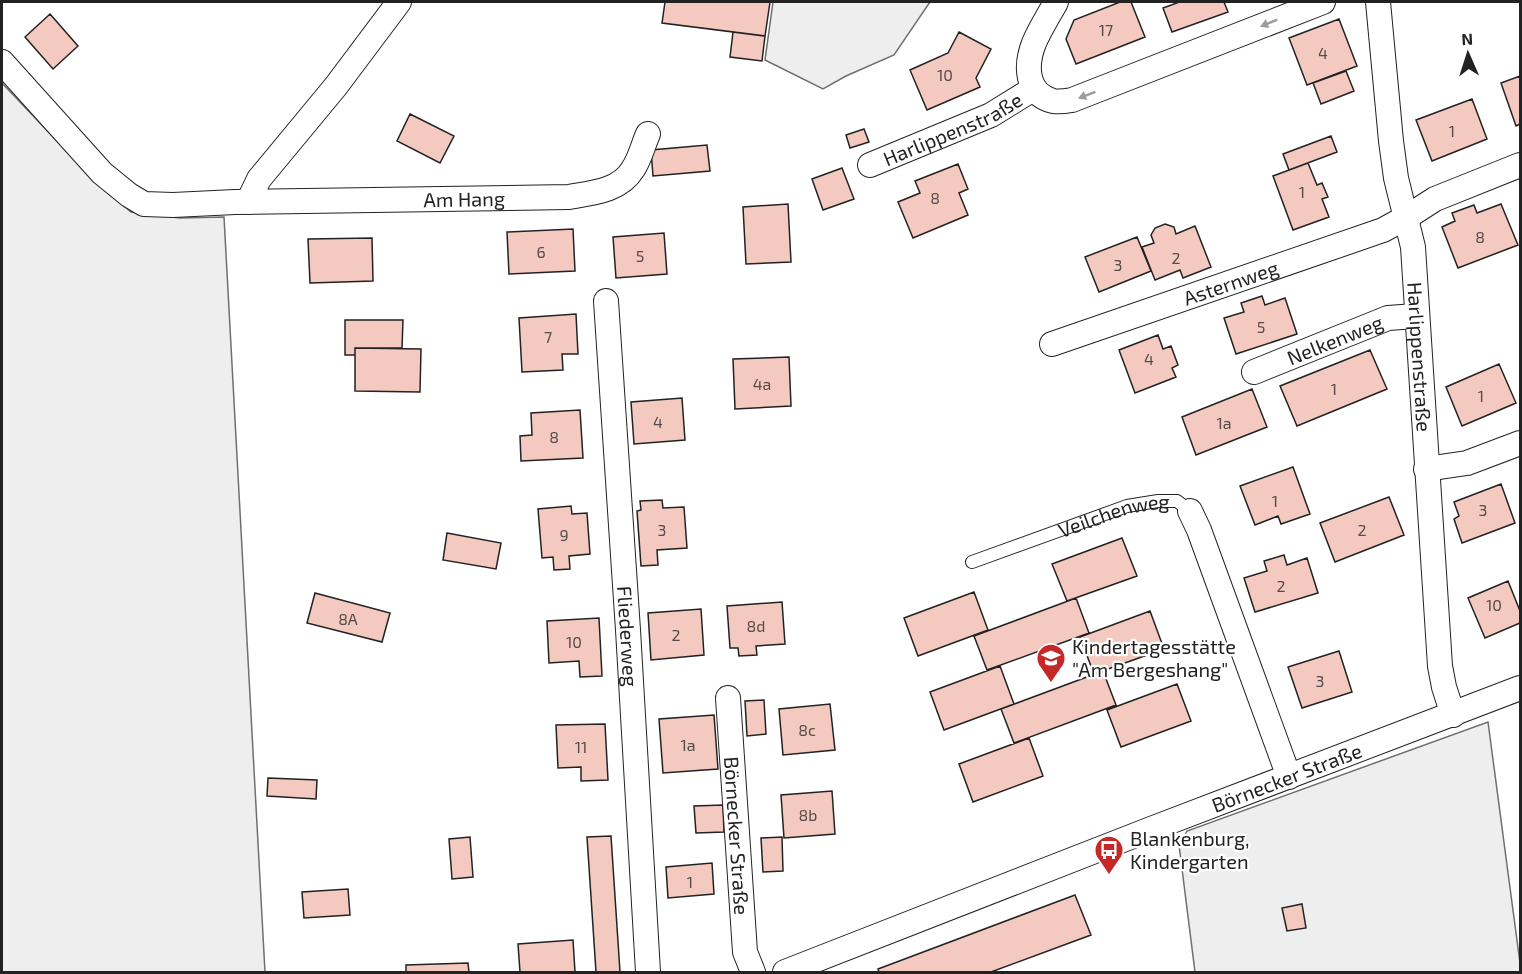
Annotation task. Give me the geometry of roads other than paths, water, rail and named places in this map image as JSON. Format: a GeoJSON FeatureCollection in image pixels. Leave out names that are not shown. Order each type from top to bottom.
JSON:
{"type":"FeatureCollection","features":[{"type":"Feature","properties":{"kind":"street"},"geometry":{"type":"LineString","coordinates":[[248,202],[260,179],[336,86],[399,2]]}},
{"type":"Feature","properties":{"kind":"street","name":"Harlippenstraße"},"geometry":{"type":"LineString","coordinates":[[1056,2],[1034,45],[1029,75],[1033,89],[1041,97],[1055,101],[1072,100],[1323,2]]}},
{"type":"Feature","properties":{"kind":"street","name":"Harlippenstraße"},"geometry":{"type":"LineString","coordinates":[[1378,2],[1396,178],[1413,247],[1440,666],[1453,715]]}},
{"type":"Feature","properties":{"kind":"street","name":"Am Hang"},"geometry":{"type":"LineString","coordinates":[[2,62],[102,173],[144,204],[569,197],[598,192],[619,184],[633,170],[648,134]]}},
{"type":"Feature","properties":{"kind":"street","name":"Harlippenstraße"},"geometry":{"type":"LineString","coordinates":[[870,165],[992,115],[1033,89]]}},
{"type":"Feature","properties":{"kind":"street","name":"Asternweg"},"geometry":{"type":"LineString","coordinates":[[1052,344],[1383,230],[1435,199],[1521,165]]}},
{"type":"Feature","properties":{"kind":"street","name":"Fliederweg"},"geometry":{"type":"LineString","coordinates":[[606,301],[648,972]]}},
{"type":"Feature","properties":{"kind":"street","name":"Nelkenweg"},"geometry":{"type":"LineString","coordinates":[[1254,372],[1388,318],[1416,316]]}},
{"type":"Feature","properties":{"kind":"street"},"geometry":{"type":"LineString","coordinates":[[1426,469],[1467,463],[1521,443]]}},
{"type":"Feature","properties":{"kind":"street","name":"Veilchenweg"},"geometry":{"type":"LineString","coordinates":[[1190,511],[1199,530],[1289,777]]}},
{"type":"Feature","properties":{"kind":"street","name":"Börnecker Straße"},"geometry":{"type":"LineString","coordinates":[[784,972],[1521,688]]}},
{"type":"Feature","properties":{"kind":"street","name":"Börnecker Straße"},"geometry":{"type":"LineString","coordinates":[[728,698],[745,952],[753,972]]}},
{"type":"Feature","properties":{"kind":"lane","name":"Veilchenweg"},"geometry":{"type":"LineString","coordinates":[[972,562],[1127,506],[1158,501],[1177,501],[1190,511]]}},
{"type":"Feature","properties":{"kind":"place","name":"Kindertagesstätte \"Am Bergeshang\""},"geometry":{"type":"Point","coordinates":[1051,684]}},
{"type":"Feature","properties":{"kind":"place","name":"Blankenburg, Kindergarten"},"geometry":{"type":"Point","coordinates":[1109,876]}}]}
